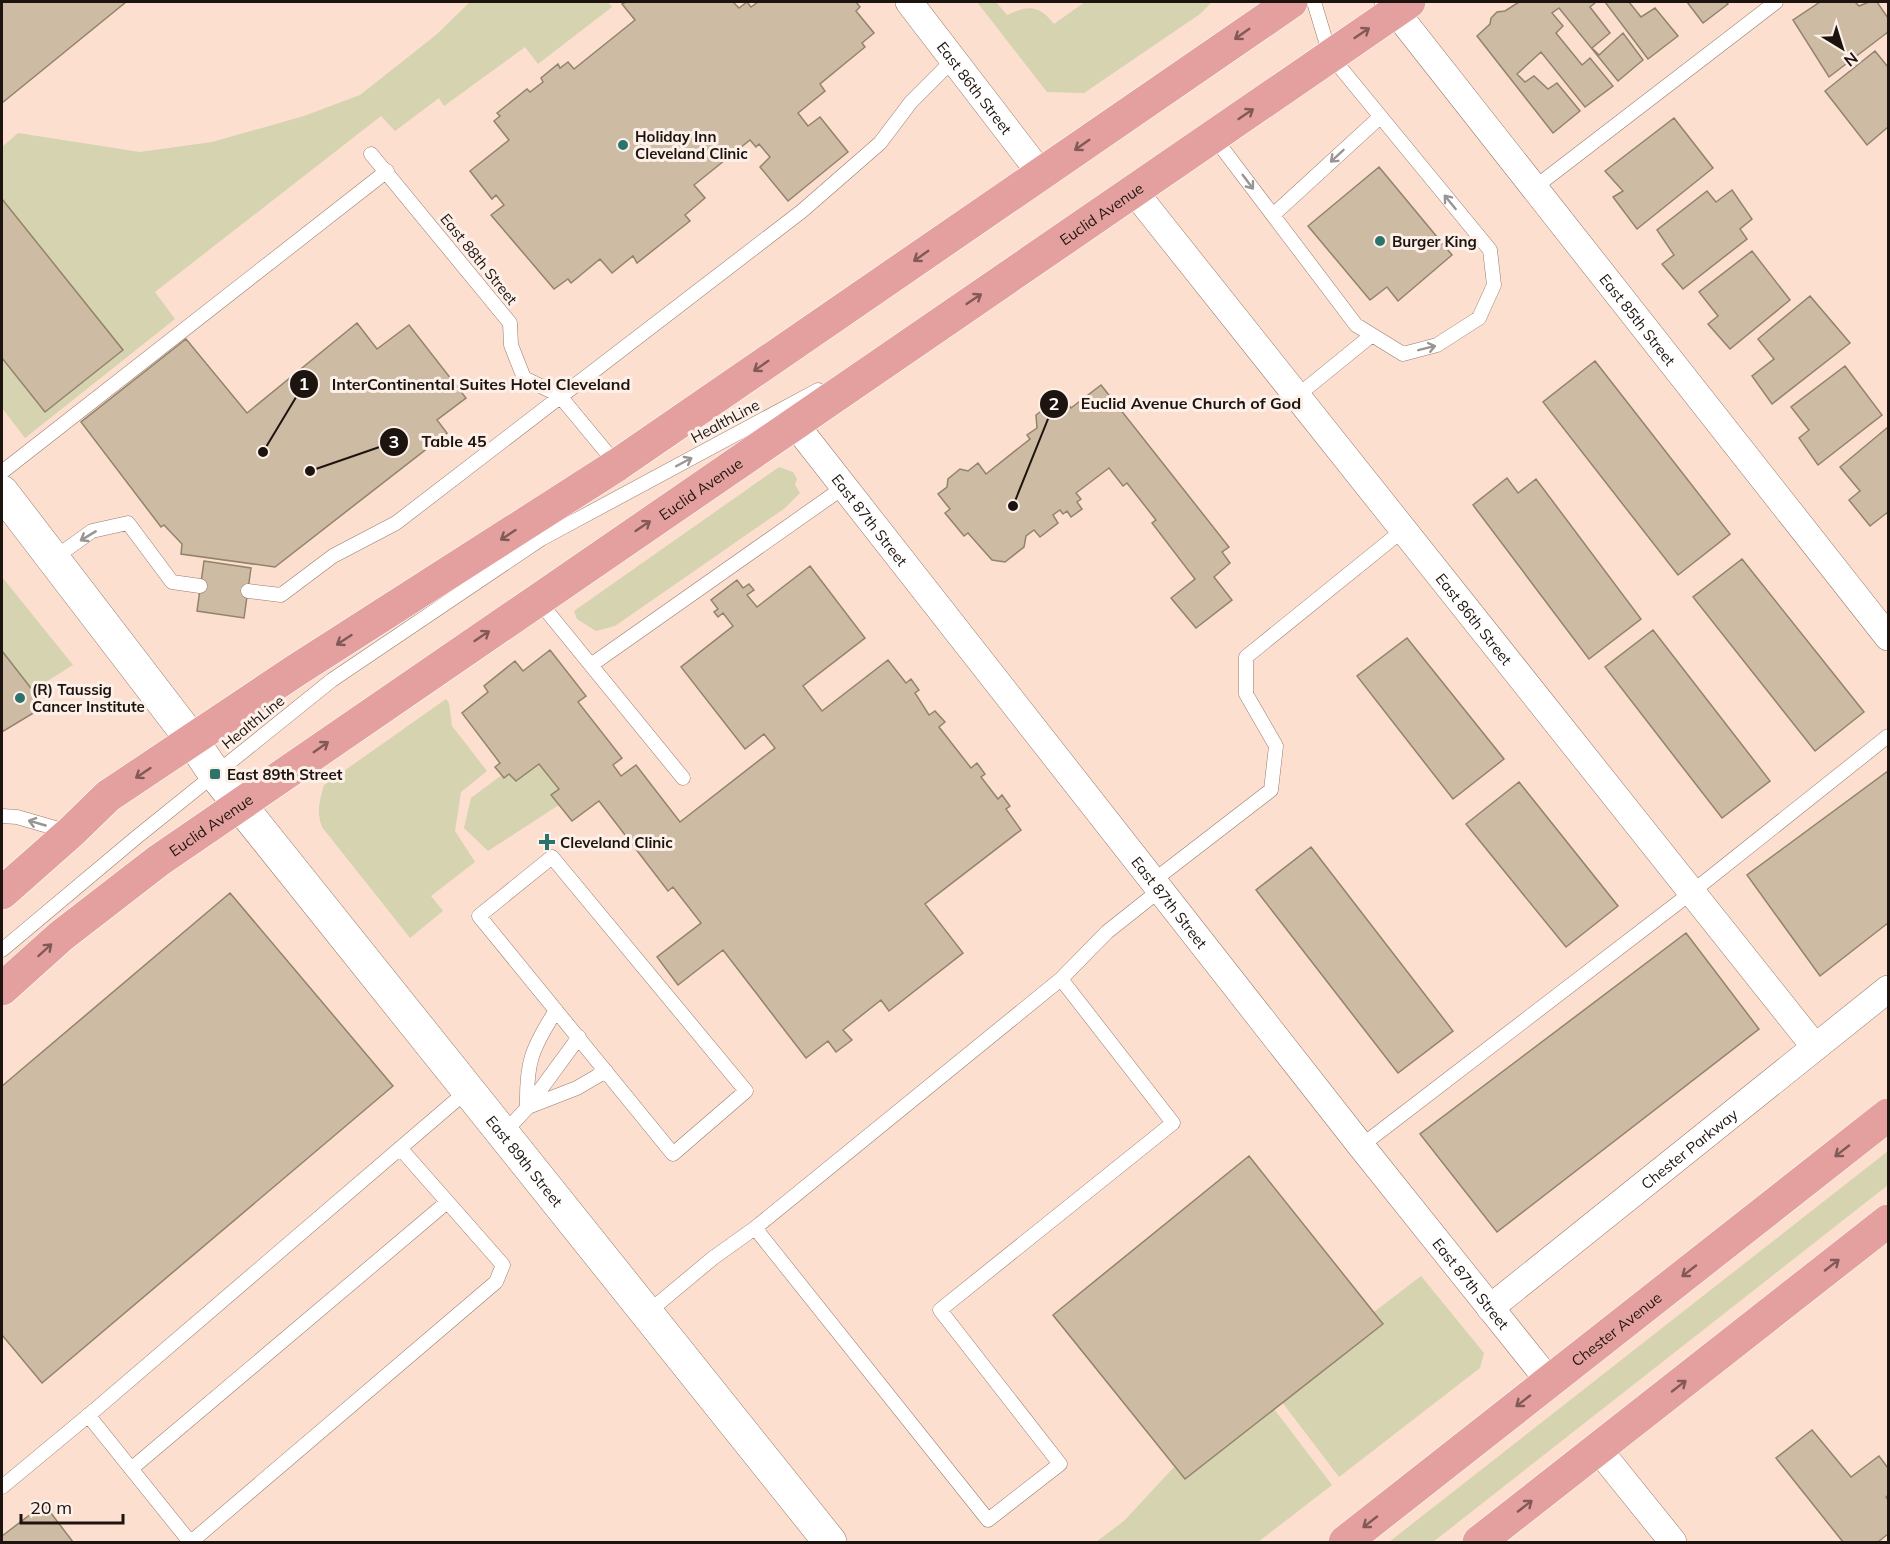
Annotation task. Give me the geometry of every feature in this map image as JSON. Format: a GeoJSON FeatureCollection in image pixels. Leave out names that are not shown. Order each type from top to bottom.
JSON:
{"type":"FeatureCollection","features":[{"type":"Feature","properties":{"kind":"main road"},"geometry":{"type":"LineString","coordinates":[[2,892],[71,832],[108,796],[617,465],[1291,2]]}},
{"type":"Feature","properties":{"kind":"main road","name":"Euclid Avenue"},"geometry":{"type":"LineString","coordinates":[[2,989],[61,936],[158,861],[1213,136],[1330,55],[1397,5]]}},
{"type":"Feature","properties":{"kind":"main road","name":"Chester Avenue"},"geometry":{"type":"LineString","coordinates":[[1345,1542],[1888,1115]]}},
{"type":"Feature","properties":{"kind":"main road"},"geometry":{"type":"LineString","coordinates":[[1479,1542],[1888,1221]]}},
{"type":"Feature","properties":{"kind":"street","name":"East 86th Street"},"geometry":{"type":"LineString","coordinates":[[909,2],[1041,174]]}},
{"type":"Feature","properties":{"kind":"street","name":"East 85th Street"},"geometry":{"type":"LineString","coordinates":[[1397,5],[1534,188],[1888,637]]}},
{"type":"Feature","properties":{"kind":"street","name":"East 86th Street"},"geometry":{"type":"LineString","coordinates":[[1133,190],[1815,1047]]}},
{"type":"Feature","properties":{"kind":"street","name":"East 87th Street"},"geometry":{"type":"LineString","coordinates":[[794,423],[1361,1146],[1549,1381]]}},
{"type":"Feature","properties":{"kind":"street","name":"East 89th Street"},"geometry":{"type":"LineString","coordinates":[[2,492],[192,740],[215,774],[830,1542]]}},
{"type":"Feature","properties":{"kind":"street","name":"Chester Parkway"},"geometry":{"type":"LineString","coordinates":[[1490,1308],[1888,989]]}},
{"type":"Feature","properties":{"kind":"street"},"geometry":{"type":"LineString","coordinates":[[1598,1449],[1673,1542]]}},
{"type":"Feature","properties":{"kind":"lane"},"geometry":{"type":"LineString","coordinates":[[1213,136],[1356,325],[1403,354],[1437,345],[1479,318],[1494,285],[1490,250],[1330,55],[1314,2]]}},
{"type":"Feature","properties":{"kind":"lane"},"geometry":{"type":"LineString","coordinates":[[1534,188],[1776,2]]}},
{"type":"Feature","properties":{"kind":"lane"},"geometry":{"type":"LineString","coordinates":[[248,591],[280,595],[333,556],[396,523],[559,395],[802,211],[879,143],[911,102],[954,59]]}},
{"type":"Feature","properties":{"kind":"lane"},"geometry":{"type":"LineString","coordinates":[[1273,216],[1380,117]]}},
{"type":"Feature","properties":{"kind":"lane","name":"East 88th Street"},"geometry":{"type":"LineString","coordinates":[[371,154],[510,323],[511,345],[524,378],[559,395],[617,465]]}},
{"type":"Feature","properties":{"kind":"lane"},"geometry":{"type":"LineString","coordinates":[[2,471],[387,171]]}},
{"type":"Feature","properties":{"kind":"lane","name":"HealthLine"},"geometry":{"type":"LineString","coordinates":[[2,950],[332,680],[541,539],[925,332]]}},
{"type":"Feature","properties":{"kind":"lane"},"geometry":{"type":"LineString","coordinates":[[1297,396],[1372,335]]}},
{"type":"Feature","properties":{"kind":"lane"},"geometry":{"type":"LineString","coordinates":[[591,665],[844,486]]}},
{"type":"Feature","properties":{"kind":"lane","name":"HealthLine"},"geometry":{"type":"LineString","coordinates":[[541,539],[575,492]]}},
{"type":"Feature","properties":{"kind":"lane"},"geometry":{"type":"LineString","coordinates":[[53,559],[92,531],[128,523],[172,582],[200,585]]}},
{"type":"Feature","properties":{"kind":"lane"},"geometry":{"type":"LineString","coordinates":[[647,1312],[713,1258],[755,1228],[1060,979],[1156,885],[1271,790],[1276,746],[1246,694],[1246,657],[1403,530]]}},
{"type":"Feature","properties":{"kind":"lane"},"geometry":{"type":"LineString","coordinates":[[537,599],[683,778]]}},
{"type":"Feature","properties":{"kind":"lane"},"geometry":{"type":"LineString","coordinates":[[1361,1146],[1692,892],[1888,736]]}},
{"type":"Feature","properties":{"kind":"lane"},"geometry":{"type":"LineString","coordinates":[[2,816],[17,817],[71,832]]}},
{"type":"Feature","properties":{"kind":"lane"},"geometry":{"type":"LineString","coordinates":[[552,857],[746,1091],[674,1154],[579,1037],[479,916],[552,857]]}},
{"type":"Feature","properties":{"kind":"lane"},"geometry":{"type":"LineString","coordinates":[[755,1228],[988,1520],[1060,1464],[940,1310],[1173,1123],[1060,979]]}},
{"type":"Feature","properties":{"kind":"lane"},"geometry":{"type":"LineString","coordinates":[[527,1108],[526,1071],[535,1046],[556,1010]]}},
{"type":"Feature","properties":{"kind":"lane"},"geometry":{"type":"LineString","coordinates":[[504,1133],[527,1108],[579,1037]]}},
{"type":"Feature","properties":{"kind":"lane"},"geometry":{"type":"LineString","coordinates":[[527,1108],[577,1088],[606,1071]]}},
{"type":"Feature","properties":{"kind":"lane"},"geometry":{"type":"LineString","coordinates":[[2,1487],[468,1090]]}},
{"type":"Feature","properties":{"kind":"lane"},"geometry":{"type":"LineString","coordinates":[[88,1415],[190,1542],[496,1282],[503,1265],[446,1203],[400,1148]]}},
{"type":"Feature","properties":{"kind":"lane"},"geometry":{"type":"LineString","coordinates":[[131,1469],[446,1203]]}},
{"type":"Feature","properties":{"kind":"shaded area"},"geometry":{"type":"Polygon","coordinates":[[[470,2],[608,2],[612,7],[538,64],[525,47],[444,106],[439,98],[395,131],[381,116],[155,292],[175,319],[25,438],[2,408],[2,147],[18,133],[140,152],[212,142],[304,116],[360,95],[436,35],[470,2]]]}},
{"type":"Feature","properties":{"kind":"shaded area"},"geometry":{"type":"Polygon","coordinates":[[[977,2],[996,2],[1007,15],[1028,8],[1038,10],[1054,24],[1085,2],[1212,2],[1200,14],[1084,93],[1047,92],[977,2]]]}},
{"type":"Feature","properties":{"kind":"shaded area"},"geometry":{"type":"Polygon","coordinates":[[[779,467],[793,472],[797,479],[795,485],[800,493],[785,508],[615,626],[596,631],[577,619],[574,611],[779,467]]]}},
{"type":"Feature","properties":{"kind":"shaded area"},"geometry":{"type":"Polygon","coordinates":[[[2,577],[73,665],[33,690],[2,651],[2,577]]]}},
{"type":"Feature","properties":{"kind":"shaded area"},"geometry":{"type":"Polygon","coordinates":[[[446,699],[449,703],[452,726],[487,771],[461,792],[455,831],[475,862],[431,896],[443,911],[410,938],[322,827],[319,806],[324,785],[446,699]]]}},
{"type":"Feature","properties":{"kind":"shaded area"},"geometry":{"type":"Polygon","coordinates":[[[539,764],[559,789],[551,795],[559,805],[488,851],[464,828],[471,798],[499,777],[509,774],[517,781],[539,764]]]}},
{"type":"Feature","properties":{"kind":"shaded area"},"geometry":{"type":"Polygon","coordinates":[[[1888,1151],[1888,1185],[1433,1542],[1389,1542],[1888,1151]]]}},
{"type":"Feature","properties":{"kind":"shaded area"},"geometry":{"type":"Polygon","coordinates":[[[1421,1276],[1484,1353],[1480,1368],[1339,1477],[1282,1402],[1374,1312],[1421,1276]]]}},
{"type":"Feature","properties":{"kind":"shaded area"},"geometry":{"type":"Polygon","coordinates":[[[1274,1409],[1332,1485],[1258,1542],[1096,1542],[1124,1521],[1175,1466],[1185,1479],[1274,1409]]]}},
{"type":"Feature","properties":{"kind":"building"},"geometry":{"type":"Polygon","coordinates":[[[2,2],[126,2],[2,103],[2,2]]]}},
{"type":"Feature","properties":{"kind":"building","name":"Holiday Inn Cleveland Clinic"},"geometry":{"type":"Polygon","coordinates":[[[626,2],[733,2],[739,8],[747,2],[751,7],[758,2],[856,2],[860,7],[856,11],[874,33],[862,43],[865,47],[820,84],[825,91],[798,113],[808,126],[820,117],[848,152],[788,201],[760,167],[770,157],[759,144],[756,147],[750,140],[694,185],[705,198],[685,215],[690,221],[637,263],[633,256],[612,273],[600,259],[571,283],[568,279],[554,289],[491,215],[504,205],[496,195],[492,199],[470,171],[509,140],[494,121],[500,116],[497,113],[527,89],[530,92],[543,82],[541,78],[558,64],[560,68],[568,62],[574,69],[635,20],[622,4],[626,2]]]}},
{"type":"Feature","properties":{"kind":"building"},"geometry":{"type":"Polygon","coordinates":[[[1519,2],[1596,2],[1590,7],[1610,33],[1592,48],[1599,55],[1623,33],[1643,60],[1618,81],[1559,8],[1552,13],[1563,26],[1556,33],[1582,65],[1590,58],[1613,86],[1585,107],[1541,52],[1517,74],[1525,82],[1534,76],[1548,89],[1557,83],[1580,111],[1553,133],[1477,36],[1490,24],[1491,18],[1497,12],[1505,11],[1519,2]]]}},
{"type":"Feature","properties":{"kind":"building"},"geometry":{"type":"Polygon","coordinates":[[[1605,2],[1629,2],[1641,17],[1655,8],[1678,36],[1648,59],[1605,2]]]}},
{"type":"Feature","properties":{"kind":"building"},"geometry":{"type":"Polygon","coordinates":[[[1687,2],[1726,2],[1728,4],[1703,23],[1687,2]]]}},
{"type":"Feature","properties":{"kind":"building"},"geometry":{"type":"Polygon","coordinates":[[[1820,2],[1855,2],[1859,6],[1877,2],[1888,18],[1888,32],[1829,77],[1793,20],[1820,2]]]}},
{"type":"Feature","properties":{"kind":"building"},"geometry":{"type":"Polygon","coordinates":[[[1875,51],[1888,67],[1888,127],[1867,145],[1825,91],[1875,51]]]}},
{"type":"Feature","properties":{"kind":"building"},"geometry":{"type":"Polygon","coordinates":[[[1674,118],[1713,168],[1637,229],[1613,197],[1623,191],[1605,171],[1674,118]]]}},
{"type":"Feature","properties":{"kind":"building","name":"Burger King"},"geometry":{"type":"Polygon","coordinates":[[[1379,167],[1452,255],[1398,301],[1387,287],[1370,300],[1308,226],[1379,167]]]}},
{"type":"Feature","properties":{"kind":"building"},"geometry":{"type":"Polygon","coordinates":[[[1732,190],[1752,219],[1740,229],[1747,239],[1683,289],[1662,264],[1674,255],[1657,230],[1707,191],[1716,202],[1732,190]]]}},
{"type":"Feature","properties":{"kind":"building"},"geometry":{"type":"Polygon","coordinates":[[[2,199],[123,350],[45,412],[2,358],[2,199]]]}},
{"type":"Feature","properties":{"kind":"building"},"geometry":{"type":"Polygon","coordinates":[[[1752,251],[1790,300],[1730,349],[1708,324],[1718,316],[1699,292],[1752,251]]]}},
{"type":"Feature","properties":{"kind":"building"},"geometry":{"type":"Polygon","coordinates":[[[1810,296],[1850,343],[1772,404],[1752,376],[1774,359],[1758,339],[1810,296]]]}},
{"type":"Feature","properties":{"kind":"building"},"geometry":{"type":"Polygon","coordinates":[[[357,323],[377,349],[409,325],[466,398],[437,420],[447,433],[275,567],[181,554],[182,544],[164,525],[161,527],[81,422],[186,339],[247,413],[357,323]]]}},
{"type":"Feature","properties":{"kind":"building"},"geometry":{"type":"Polygon","coordinates":[[[1595,361],[1730,534],[1678,575],[1543,402],[1595,361]]]}},
{"type":"Feature","properties":{"kind":"building"},"geometry":{"type":"Polygon","coordinates":[[[1845,366],[1882,415],[1818,465],[1799,438],[1809,430],[1791,407],[1845,366]]]}},
{"type":"Feature","properties":{"kind":"building"},"geometry":{"type":"Polygon","coordinates":[[[1101,385],[1229,547],[1222,552],[1230,563],[1214,577],[1232,600],[1196,628],[1171,598],[1195,579],[1152,523],[1156,520],[1127,483],[1123,486],[1109,468],[1076,493],[1081,499],[1077,502],[1082,509],[1071,517],[1067,511],[1063,514],[1060,510],[1053,515],[1058,523],[1040,537],[1034,530],[1026,536],[1024,547],[1005,562],[992,560],[968,533],[964,536],[945,513],[950,509],[938,494],[947,487],[948,479],[960,469],[968,471],[978,463],[986,474],[1030,439],[1027,435],[1037,428],[1036,415],[1044,409],[1054,410],[1057,413],[1068,404],[1071,408],[1101,385]]]}},
{"type":"Feature","properties":{"kind":"building"},"geometry":{"type":"Polygon","coordinates":[[[1888,427],[1888,512],[1870,526],[1849,500],[1860,491],[1840,467],[1888,427]]]}},
{"type":"Feature","properties":{"kind":"building"},"geometry":{"type":"Polygon","coordinates":[[[1507,478],[1518,493],[1536,479],[1641,619],[1589,659],[1473,505],[1507,478]]]}},
{"type":"Feature","properties":{"kind":"building"},"geometry":{"type":"Polygon","coordinates":[[[1742,559],[1864,712],[1815,751],[1693,597],[1742,559]]]}},
{"type":"Feature","properties":{"kind":"building"},"geometry":{"type":"Polygon","coordinates":[[[204,561],[251,568],[244,618],[197,611],[204,561]]]}},
{"type":"Feature","properties":{"kind":"building"},"geometry":{"type":"Polygon","coordinates":[[[810,566],[865,638],[803,686],[822,711],[888,660],[906,683],[911,679],[919,690],[915,693],[929,715],[935,711],[945,722],[939,727],[971,768],[977,763],[985,774],[981,777],[998,799],[1002,795],[1010,806],[1006,809],[1021,830],[925,904],[963,953],[889,1011],[881,1000],[843,1030],[852,1040],[836,1052],[828,1041],[806,1058],[723,950],[678,985],[657,957],[701,923],[673,887],[668,891],[599,801],[572,821],[551,795],[559,789],[539,764],[516,781],[509,774],[504,778],[495,767],[500,763],[462,713],[488,692],[484,686],[515,661],[523,671],[550,650],[586,696],[578,702],[622,758],[613,765],[621,776],[636,765],[680,822],[775,748],[764,734],[745,749],[681,667],[733,626],[723,613],[718,617],[714,612],[718,609],[711,600],[737,580],[743,588],[749,584],[754,590],[747,595],[757,607],[810,566]]]}},
{"type":"Feature","properties":{"kind":"building"},"geometry":{"type":"Polygon","coordinates":[[[1653,630],[1770,781],[1722,818],[1605,667],[1653,630]]]}},
{"type":"Feature","properties":{"kind":"building"},"geometry":{"type":"Polygon","coordinates":[[[1407,638],[1504,759],[1453,799],[1357,676],[1407,638]]]}},
{"type":"Feature","properties":{"kind":"building","name":"(R) Taussig Cancer Institute"},"geometry":{"type":"Polygon","coordinates":[[[2,651],[45,706],[2,732],[2,651]]]}},
{"type":"Feature","properties":{"kind":"building"},"geometry":{"type":"Polygon","coordinates":[[[1888,771],[1888,923],[1820,976],[1747,875],[1888,771]]]}},
{"type":"Feature","properties":{"kind":"building"},"geometry":{"type":"Polygon","coordinates":[[[1519,782],[1618,906],[1566,947],[1466,824],[1519,782]]]}},
{"type":"Feature","properties":{"kind":"building"},"geometry":{"type":"Polygon","coordinates":[[[1311,847],[1453,1031],[1398,1073],[1256,890],[1311,847]]]}},
{"type":"Feature","properties":{"kind":"building"},"geometry":{"type":"Polygon","coordinates":[[[230,893],[393,1086],[42,1383],[2,1335],[2,1086],[230,893]]]}},
{"type":"Feature","properties":{"kind":"building"},"geometry":{"type":"Polygon","coordinates":[[[1686,933],[1759,1029],[1497,1232],[1420,1134],[1686,933]]]}},
{"type":"Feature","properties":{"kind":"building"},"geometry":{"type":"Polygon","coordinates":[[[1249,1156],[1383,1324],[1185,1479],[1053,1315],[1249,1156]]]}},
{"type":"Feature","properties":{"kind":"building"},"geometry":{"type":"Polygon","coordinates":[[[1812,1430],[1851,1477],[1879,1456],[1888,1468],[1888,1495],[1886,1497],[1888,1500],[1888,1534],[1878,1542],[1843,1542],[1776,1458],[1812,1430]]]}},
{"type":"Feature","properties":{"kind":"building"},"geometry":{"type":"Polygon","coordinates":[[[44,1504],[73,1542],[2,1542],[2,1536],[44,1504]]]}},
{"type":"Feature","properties":{"kind":"place","name":"Holiday Inn Cleveland Clinic"},"geometry":{"type":"Point","coordinates":[623,145]}},
{"type":"Feature","properties":{"kind":"place","name":"Burger King"},"geometry":{"type":"Point","coordinates":[1380,241]}},
{"type":"Feature","properties":{"kind":"place","name":"InterContinental Suites Hotel Cleveland"},"geometry":{"type":"Point","coordinates":[263,452]}},
{"type":"Feature","properties":{"kind":"place","name":"Table 45"},"geometry":{"type":"Point","coordinates":[310,471]}},
{"type":"Feature","properties":{"kind":"place","name":"Euclid Avenue Church of God"},"geometry":{"type":"Point","coordinates":[1013,506]}},
{"type":"Feature","properties":{"kind":"place","name":"(R) Taussig Cancer Institute"},"geometry":{"type":"Point","coordinates":[20,698]}},
{"type":"Feature","properties":{"kind":"place","name":"East 89th Street"},"geometry":{"type":"Point","coordinates":[215,774]}},
{"type":"Feature","properties":{"kind":"place","name":"Cleveland Clinic"},"geometry":{"type":"Point","coordinates":[547,842]}}]}
